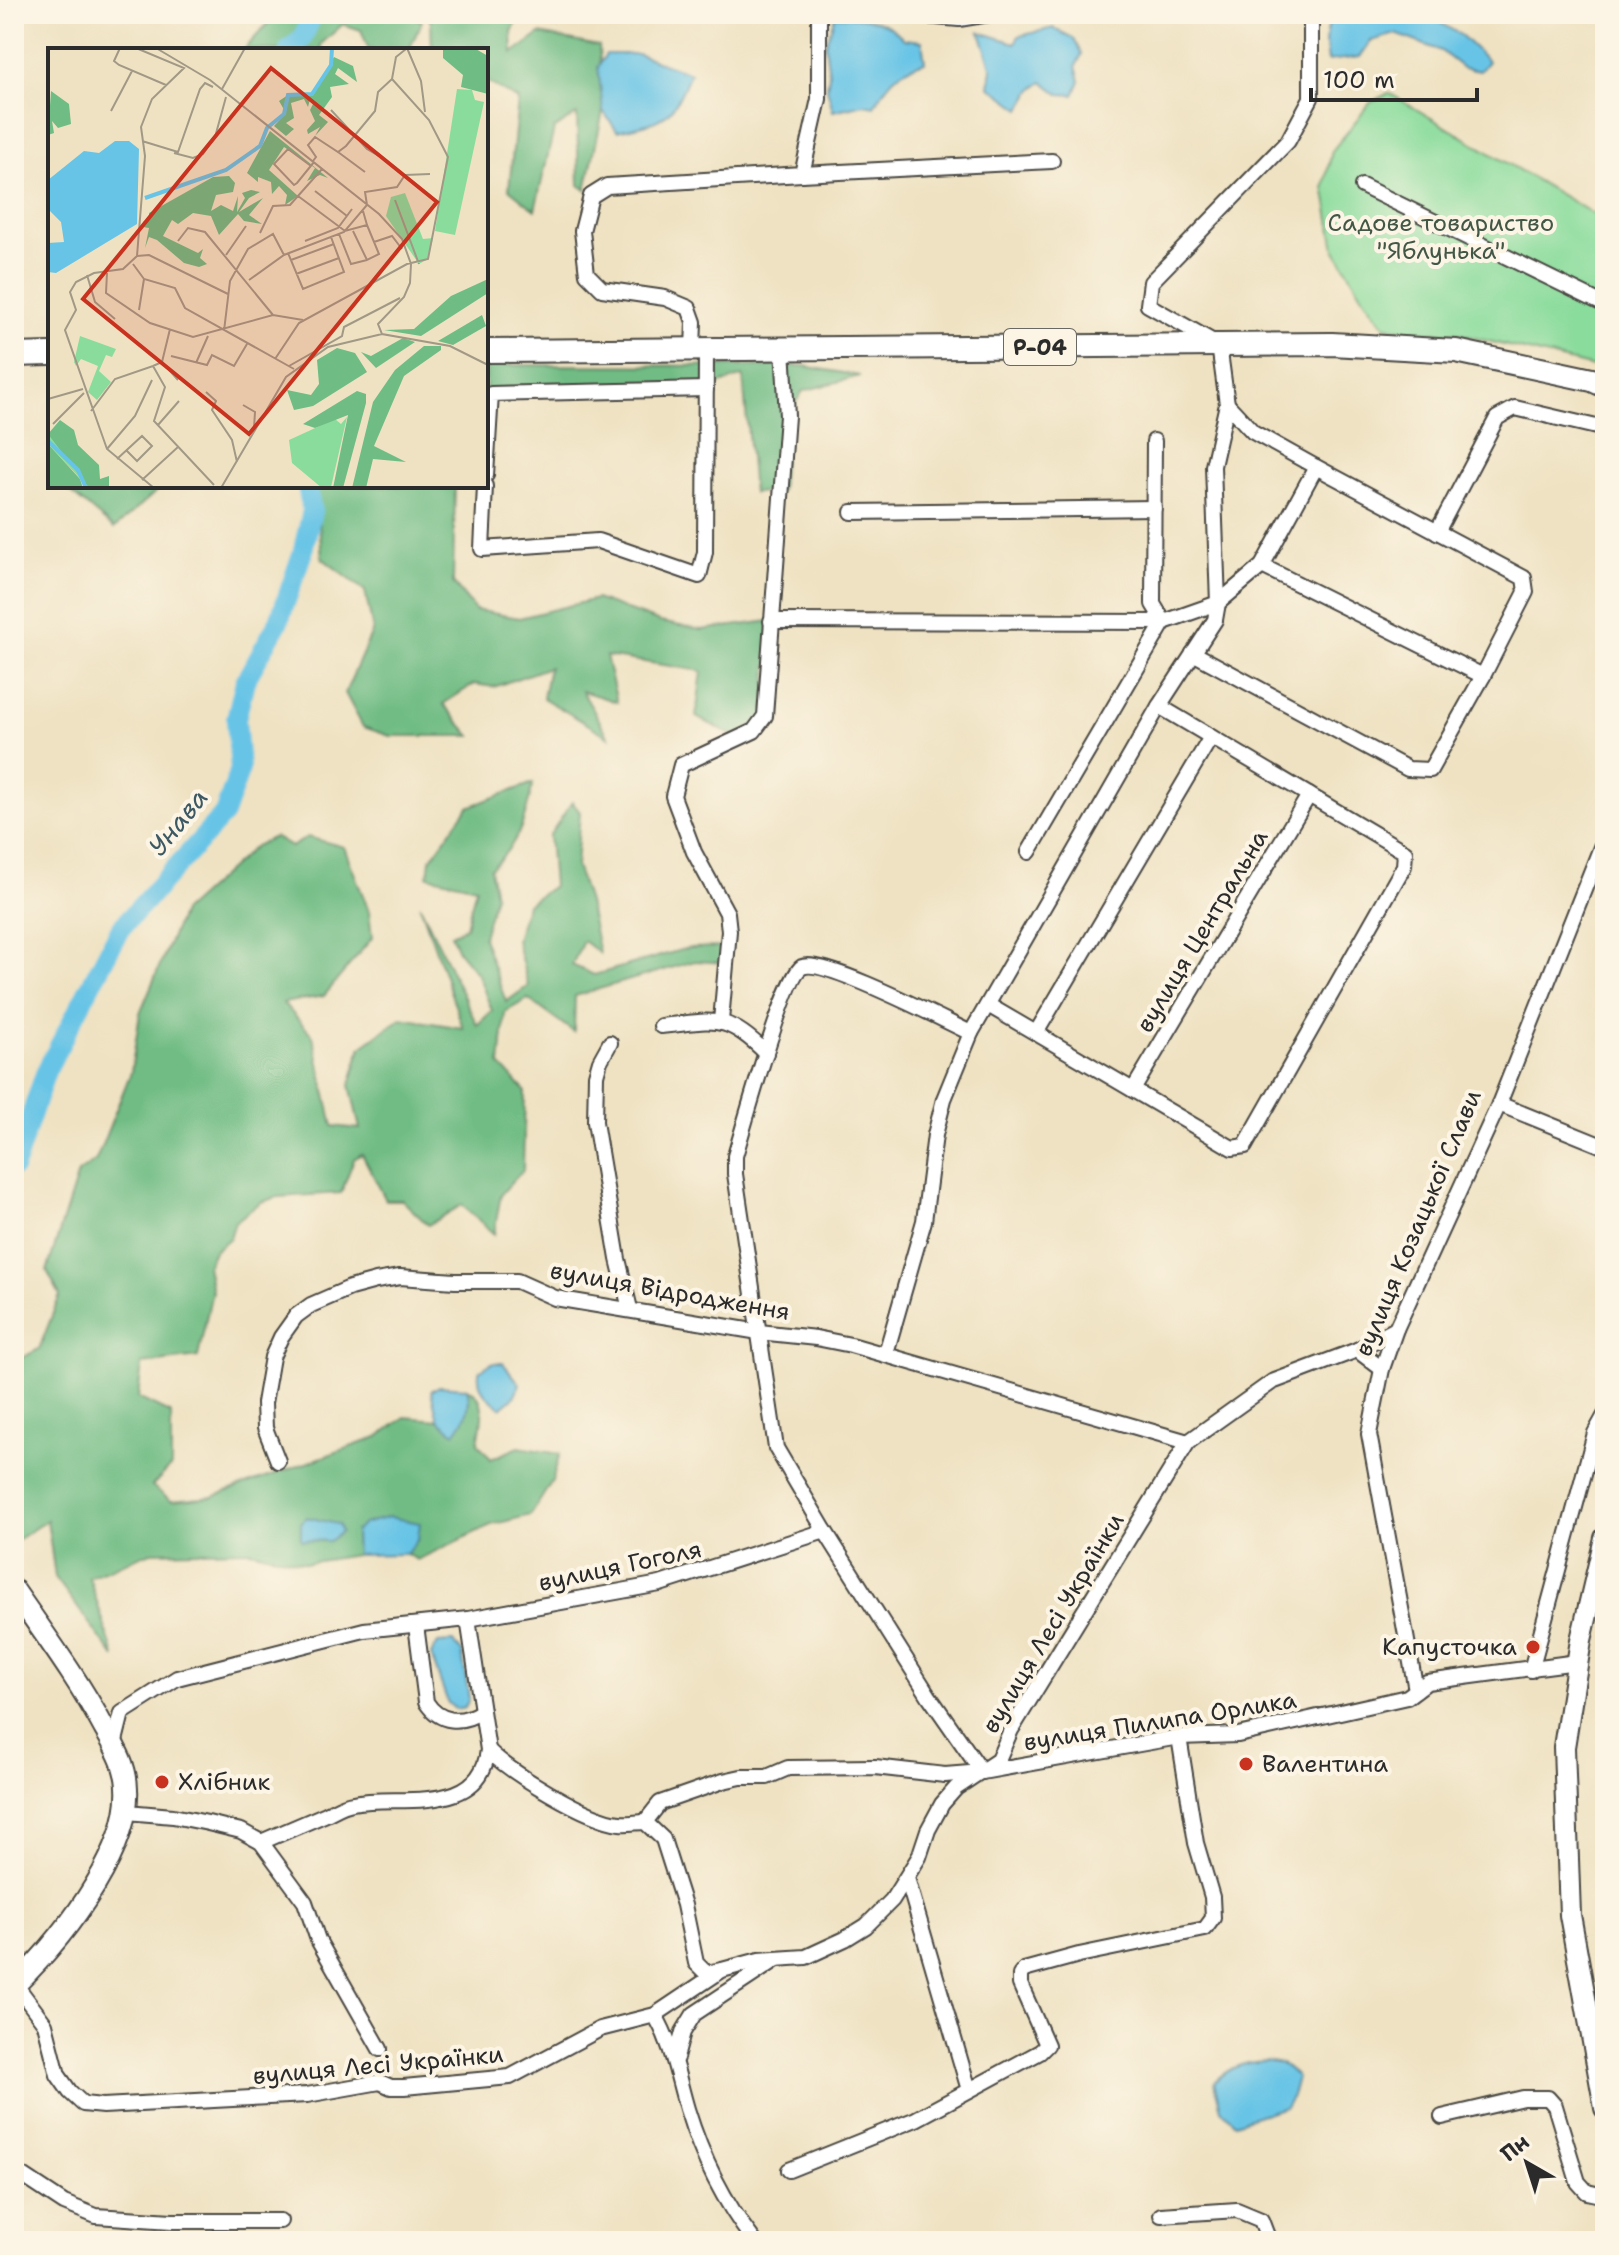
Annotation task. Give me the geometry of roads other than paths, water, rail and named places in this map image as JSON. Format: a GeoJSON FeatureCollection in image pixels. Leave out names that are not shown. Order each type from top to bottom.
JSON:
{"type":"FeatureCollection","features":[{"type":"Feature","properties":{"kind":"main road","name":"Р-04"},"geometry":{"type":"LineString","coordinates":[[488,351],[1332,344],[1456,351],[1592,380],[1605,386]]}},
{"type":"Feature","properties":{"kind":"main road"},"geometry":{"type":"LineString","coordinates":[[14,355],[48,354]]}},
{"type":"Feature","properties":{"kind":"main road"},"geometry":{"type":"LineString","coordinates":[[1605,1538],[1577,1662],[1564,1747],[1570,1915],[1605,2108]]}},
{"type":"Feature","properties":{"kind":"main road"},"geometry":{"type":"LineString","coordinates":[[14,1590],[85,1692],[124,1767],[128,1795],[127,1812],[112,1853],[93,1888],[15,1986]]}},
{"type":"Feature","properties":{"kind":"street"},"geometry":{"type":"LineString","coordinates":[[802,174],[819,99],[819,14]]}},
{"type":"Feature","properties":{"kind":"street"},"geometry":{"type":"LineString","coordinates":[[902,14],[959,19],[989,14]]}},
{"type":"Feature","properties":{"kind":"street"},"geometry":{"type":"LineString","coordinates":[[886,1353],[924,1221],[935,1135],[944,1099],[971,1033],[1159,706],[1215,620],[1218,603],[1213,466],[1227,404],[1219,345],[1148,305],[1151,282],[1288,141],[1311,98],[1311,14]]}},
{"type":"Feature","properties":{"kind":"street"},"geometry":{"type":"LineString","coordinates":[[485,488],[482,549],[598,541],[699,576],[705,552],[706,389],[694,322],[689,308],[665,298],[602,289],[587,274],[582,231],[591,196],[607,186],[1052,161]]}},
{"type":"Feature","properties":{"kind":"street"},"geometry":{"type":"LineString","coordinates":[[1362,186],[1605,305]]}},
{"type":"Feature","properties":{"kind":"street"},"geometry":{"type":"LineString","coordinates":[[721,1021],[729,931],[727,913],[694,852],[673,796],[681,765],[754,731],[765,716],[787,416],[783,348]]}},
{"type":"Feature","properties":{"kind":"street"},"geometry":{"type":"LineString","coordinates":[[488,443],[491,394],[706,389]]}},
{"type":"Feature","properties":{"kind":"street"},"geometry":{"type":"LineString","coordinates":[[1193,653],[1408,769],[1430,770],[1526,592],[1524,578],[1253,432],[1227,404]]}},
{"type":"Feature","properties":{"kind":"street"},"geometry":{"type":"LineString","coordinates":[[1437,532],[1497,418],[1515,408],[1605,429]]}},
{"type":"Feature","properties":{"kind":"street"},"geometry":{"type":"LineString","coordinates":[[1154,441],[1153,604],[1164,622]]}},
{"type":"Feature","properties":{"kind":"street"},"geometry":{"type":"LineString","coordinates":[[771,621],[1164,622],[1218,603],[1262,566],[1316,467]]}},
{"type":"Feature","properties":{"kind":"street"},"geometry":{"type":"LineString","coordinates":[[852,512],[1154,508]]}},
{"type":"Feature","properties":{"kind":"street"},"geometry":{"type":"LineString","coordinates":[[1262,566],[1483,676]]}},
{"type":"Feature","properties":{"kind":"street"},"geometry":{"type":"LineString","coordinates":[[1029,852],[1164,622]]}},
{"type":"Feature","properties":{"kind":"street"},"geometry":{"type":"LineString","coordinates":[[986,1008],[1036,1033],[1232,1148],[1245,1146],[1404,866],[1405,852],[1159,706]]}},
{"type":"Feature","properties":{"kind":"street"},"geometry":{"type":"LineString","coordinates":[[1036,1033],[1211,737]]}},
{"type":"Feature","properties":{"kind":"street","name":"вулиця Центральна"},"geometry":{"type":"LineString","coordinates":[[1133,1090],[1309,795]]}},
{"type":"Feature","properties":{"kind":"street","name":"вулиця Козацької Слави"},"geometry":{"type":"LineString","coordinates":[[1416,1690],[1411,1677],[1369,1434],[1382,1369],[1396,1329],[1499,1104],[1605,837]]}},
{"type":"Feature","properties":{"kind":"street"},"geometry":{"type":"LineString","coordinates":[[971,1033],[848,976],[811,965],[803,967],[794,978],[766,1053],[735,1156],[736,1188],[776,1448],[929,1696],[982,1772]]}},
{"type":"Feature","properties":{"kind":"street"},"geometry":{"type":"LineString","coordinates":[[661,1026],[721,1021],[753,1040],[766,1053]]}},
{"type":"Feature","properties":{"kind":"street"},"geometry":{"type":"LineString","coordinates":[[610,1043],[596,1075],[595,1122],[618,1259],[630,1309]]}},
{"type":"Feature","properties":{"kind":"street"},"geometry":{"type":"LineString","coordinates":[[1499,1104],[1605,1147]]}},
{"type":"Feature","properties":{"kind":"street","name":"вулиця Відродження"},"geometry":{"type":"LineString","coordinates":[[278,1461],[265,1428],[264,1403],[272,1357],[281,1337],[296,1316],[328,1297],[376,1281],[400,1277],[517,1281],[555,1298],[759,1332],[816,1338],[886,1353],[1188,1442]]}},
{"type":"Feature","properties":{"kind":"street","name":"вулиця Лесі Українки"},"geometry":{"type":"LineString","coordinates":[[15,1986],[45,2024],[58,2075],[83,2104],[103,2106],[307,2095],[380,2082],[391,2087],[404,2087],[510,2077],[600,2029],[655,2015],[722,1970],[759,1960],[806,1957],[845,1939],[866,1926],[892,1900],[919,1857],[928,1830],[942,1804],[956,1788],[998,1760],[1011,1730],[1188,1442],[1272,1382],[1357,1350],[1396,1329]]}},
{"type":"Feature","properties":{"kind":"street"},"geometry":{"type":"LineString","coordinates":[[1357,1350],[1382,1369]]}},
{"type":"Feature","properties":{"kind":"street"},"geometry":{"type":"LineString","coordinates":[[1531,1670],[1595,1433],[1605,1415]]}},
{"type":"Feature","properties":{"kind":"street","name":"вулиця Гоголя"},"geometry":{"type":"LineString","coordinates":[[114,1745],[122,1713],[177,1678],[364,1630],[468,1619],[660,1584],[825,1531]]}},
{"type":"Feature","properties":{"kind":"street"},"geometry":{"type":"LineString","coordinates":[[261,1842],[351,1803],[438,1798],[461,1791],[476,1781],[486,1767],[488,1750],[468,1619]]}},
{"type":"Feature","properties":{"kind":"street"},"geometry":{"type":"LineString","coordinates":[[416,1625],[426,1702],[432,1711],[443,1719],[454,1721],[468,1720],[482,1711]]}},
{"type":"Feature","properties":{"kind":"street","name":"вулиця Пилипа Орлика"},"geometry":{"type":"LineString","coordinates":[[645,1822],[660,1803],[723,1781],[767,1777],[788,1768],[875,1767],[945,1775],[982,1772],[1179,1737],[1238,1735],[1407,1697],[1427,1682],[1577,1662]]}},
{"type":"Feature","properties":{"kind":"street"},"geometry":{"type":"LineString","coordinates":[[789,2170],[916,2119],[1040,2052],[1047,2045],[1020,1984],[1020,1975],[1024,1970],[1079,1955],[1205,1929],[1213,1918],[1212,1897],[1196,1843],[1179,1737]]}},
{"type":"Feature","properties":{"kind":"street"},"geometry":{"type":"LineString","coordinates":[[488,1750],[502,1765],[579,1809],[618,1823],[645,1822],[663,1839],[684,1905],[696,1963],[706,1973],[722,1970]]}},
{"type":"Feature","properties":{"kind":"street"},"geometry":{"type":"LineString","coordinates":[[127,1812],[208,1823],[241,1831],[261,1842],[305,1902],[318,1940],[380,2049]]}},
{"type":"Feature","properties":{"kind":"street"},"geometry":{"type":"LineString","coordinates":[[907,1878],[969,2090]]}},
{"type":"Feature","properties":{"kind":"street"},"geometry":{"type":"LineString","coordinates":[[675,2062],[683,2032],[694,2014],[777,1959]]}},
{"type":"Feature","properties":{"kind":"street"},"geometry":{"type":"LineString","coordinates":[[655,2015],[669,2040],[688,2111],[723,2196],[754,2241]]}},
{"type":"Feature","properties":{"kind":"street"},"geometry":{"type":"LineString","coordinates":[[1442,2117],[1523,2098],[1548,2098],[1555,2106],[1578,2182],[1587,2192],[1605,2196]]}},
{"type":"Feature","properties":{"kind":"street"},"geometry":{"type":"LineString","coordinates":[[14,2170],[64,2203],[96,2216],[172,2221],[280,2221]]}},
{"type":"Feature","properties":{"kind":"street"},"geometry":{"type":"LineString","coordinates":[[1161,2215],[1237,2210],[1261,2220],[1269,2241]]}},
{"type":"Feature","properties":{"kind":"water"},"geometry":{"type":"Polygon","coordinates":[[[1333,14],[1426,14],[1462,36],[1488,61],[1480,71],[1463,68],[1441,51],[1396,34],[1371,41],[1360,57],[1328,61],[1326,37],[1333,14]]]}},
{"type":"Feature","properties":{"kind":"water"},"geometry":{"type":"Polygon","coordinates":[[[835,16],[873,20],[889,26],[904,39],[922,41],[925,62],[908,68],[895,78],[874,106],[864,104],[833,111],[827,88],[829,74],[825,45],[835,16]]]}},
{"type":"Feature","properties":{"kind":"water"},"geometry":{"type":"Polygon","coordinates":[[[1053,28],[1073,38],[1082,54],[1076,66],[1080,81],[1074,95],[1059,94],[1043,82],[1033,89],[1021,109],[989,86],[992,69],[980,32],[1015,43],[1019,36],[1053,28]]]}},
{"type":"Feature","properties":{"kind":"water"},"geometry":{"type":"Polygon","coordinates":[[[606,54],[638,54],[690,73],[677,100],[664,116],[617,131],[603,111],[598,67],[606,54]]]}},
{"type":"Feature","properties":{"kind":"water"},"geometry":{"type":"Polygon","coordinates":[[[492,1363],[503,1363],[520,1384],[514,1397],[501,1408],[487,1396],[480,1383],[479,1371],[492,1363]]]}},
{"type":"Feature","properties":{"kind":"water"},"geometry":{"type":"Polygon","coordinates":[[[439,1386],[467,1388],[467,1412],[455,1433],[438,1420],[431,1391],[439,1386]]]}},
{"type":"Feature","properties":{"kind":"water"},"geometry":{"type":"Polygon","coordinates":[[[306,1517],[338,1524],[341,1532],[329,1541],[301,1540],[301,1523],[306,1517]]]}},
{"type":"Feature","properties":{"kind":"water"},"geometry":{"type":"Polygon","coordinates":[[[389,1517],[420,1523],[418,1539],[406,1554],[356,1555],[355,1532],[363,1524],[389,1517]]]}},
{"type":"Feature","properties":{"kind":"water"},"geometry":{"type":"Polygon","coordinates":[[[453,1642],[462,1652],[469,1699],[465,1707],[455,1709],[448,1703],[431,1655],[438,1643],[453,1642]]]}},
{"type":"Feature","properties":{"kind":"water"},"geometry":{"type":"Polygon","coordinates":[[[1265,2061],[1281,2064],[1297,2077],[1292,2096],[1285,2107],[1235,2123],[1221,2109],[1214,2082],[1237,2066],[1265,2061]]]}},
{"type":"Feature","properties":{"kind":"waterway","name":"Унава"},"geometry":{"type":"LineString","coordinates":[[291,48],[302,39],[313,14]]}},
{"type":"Feature","properties":{"kind":"waterway","name":"Унава"},"geometry":{"type":"LineString","coordinates":[[14,1167],[46,1071],[120,929],[224,814],[240,769],[236,719],[245,681],[279,621],[302,554],[312,511],[307,488]]}},
{"type":"Feature","properties":{"kind":"place","name":"Капусточка"},"geometry":{"type":"Point","coordinates":[1533,1647]}},
{"type":"Feature","properties":{"kind":"place","name":"Валентина"},"geometry":{"type":"Point","coordinates":[1246,1764]}},
{"type":"Feature","properties":{"kind":"place","name":"Хлібник"},"geometry":{"type":"Point","coordinates":[162,1782]}},
{"type":"Feature","properties":{"kind":"park label","name":"Садове товариство \"Яблунька\""},"geometry":{"type":"Point","coordinates":[1441,237]}}]}
